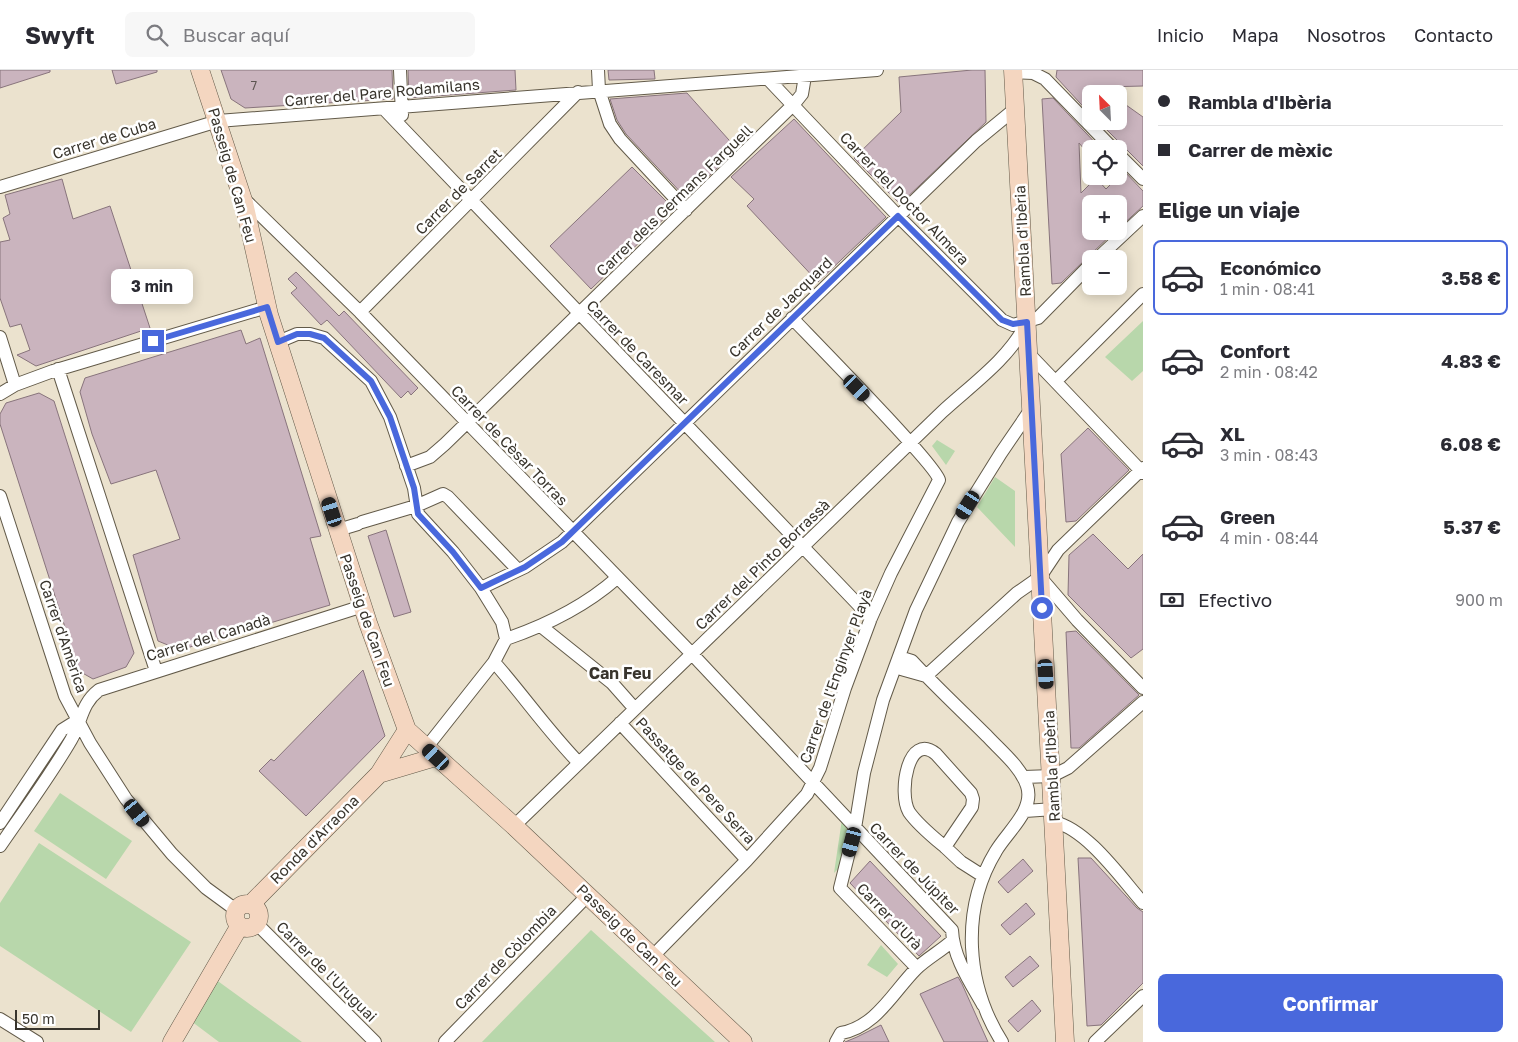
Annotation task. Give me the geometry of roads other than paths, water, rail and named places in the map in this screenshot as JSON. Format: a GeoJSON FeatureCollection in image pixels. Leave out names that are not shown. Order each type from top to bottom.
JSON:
{"type":"FeatureCollection","features":[{"type":"Feature","properties":{"kind":"street","name":"Passeig de Can Feu"},"geometry":{"type":"LineString","coordinates":[[200,70],[242,197],[267,307],[363,606],[407,730],[514,826],[743,1042]]}},
{"type":"Feature","properties":{"kind":"street"},"geometry":{"type":"LineString","coordinates":[[400,70],[404,129]]}},
{"type":"Feature","properties":{"kind":"street"},"geometry":{"type":"LineString","coordinates":[[598,70],[599,90],[610,124],[620,139],[686,210]]}},
{"type":"Feature","properties":{"kind":"street","name":"Carrer del Pare Rodamilans"},"geometry":{"type":"LineString","coordinates":[[218,121],[384,109],[599,90],[768,79],[806,73],[877,70]]}},
{"type":"Feature","properties":{"kind":"street"},"geometry":{"type":"LineString","coordinates":[[1013,71],[1033,73],[1045,79],[1104,140]]}},
{"type":"Feature","properties":{"kind":"street","name":"Rambla d'Ibèria"},"geometry":{"type":"LineString","coordinates":[[1013,71],[1065,1042]]}},
{"type":"Feature","properties":{"kind":"street","name":"Carrer dels Germans Farguell"},"geometry":{"type":"LineString","coordinates":[[406,466],[430,457],[580,314],[794,104],[802,94],[806,73]]}},
{"type":"Feature","properties":{"kind":"street","name":"Carrer del Doctor Almera"},"geometry":{"type":"LineString","coordinates":[[768,79],[794,104],[898,216],[1002,320],[1013,324],[1027,322]]}},
{"type":"Feature","properties":{"kind":"street","name":"Carrer de Sarret"},"geometry":{"type":"LineString","coordinates":[[360,312],[578,92]]}},
{"type":"Feature","properties":{"kind":"street","name":"Carrer de Caresmar"},"geometry":{"type":"LineString","coordinates":[[384,109],[871,618]]}},
{"type":"Feature","properties":{"kind":"street","name":"Carrer de Jacquard"},"geometry":{"type":"LineString","coordinates":[[481,588],[552,551],[976,141],[1015,110]]}},
{"type":"Feature","properties":{"kind":"street","name":"Carrer de Cuba"},"geometry":{"type":"LineString","coordinates":[[0,187],[218,121]]}},
{"type":"Feature","properties":{"kind":"street"},"geometry":{"type":"LineString","coordinates":[[1127,163],[1143,179]]}},
{"type":"Feature","properties":{"kind":"street","name":"Carrer de Cèsar Torras"},"geometry":{"type":"LineString","coordinates":[[242,197],[360,312],[692,654],[814,783]]}},
{"type":"Feature","properties":{"kind":"street"},"geometry":{"type":"LineString","coordinates":[[1107,250],[1143,216]]}},
{"type":"Feature","properties":{"kind":"street"},"geometry":{"type":"LineString","coordinates":[[1027,322],[1038,318],[1082,273]]}},
{"type":"Feature","properties":{"kind":"street"},"geometry":{"type":"LineString","coordinates":[[1056,381],[1143,294]]}},
{"type":"Feature","properties":{"kind":"street"},"geometry":{"type":"LineString","coordinates":[[0,394],[15,385],[58,369],[267,307]]}},
{"type":"Feature","properties":{"kind":"street"},"geometry":{"type":"LineString","coordinates":[[792,318],[910,443]]}},
{"type":"Feature","properties":{"kind":"street","name":"Carrer del Pinto Borrassà"},"geometry":{"type":"LineString","coordinates":[[514,826],[1015,344],[1027,322]]}},
{"type":"Feature","properties":{"kind":"street"},"geometry":{"type":"LineString","coordinates":[[278,342],[297,334],[310,334],[324,338],[371,381],[390,417],[414,488],[418,514],[453,552],[481,588],[502,622],[506,639],[494,662],[431,753]]}},
{"type":"Feature","properties":{"kind":"street"},"geometry":{"type":"LineString","coordinates":[[0,337],[15,385]]}},
{"type":"Feature","properties":{"kind":"street"},"geometry":{"type":"LineString","coordinates":[[926,676],[1004,604],[1040,577],[1058,550],[1142,470],[1029,354]]}},
{"type":"Feature","properties":{"kind":"street"},"geometry":{"type":"LineString","coordinates":[[58,369],[156,670]]}},
{"type":"Feature","properties":{"kind":"street"},"geometry":{"type":"LineString","coordinates":[[855,828],[864,773],[883,700],[932,575],[958,522],[1031,409]]}},
{"type":"Feature","properties":{"kind":"street","name":"Carrer de l'Enginyer Playà"},"geometry":{"type":"LineString","coordinates":[[652,957],[747,860],[798,805],[814,783],[871,618],[890,572],[938,482],[939,476],[910,443]]}},
{"type":"Feature","properties":{"kind":"street"},"geometry":{"type":"LineString","coordinates":[[338,530],[416,506],[436,495],[443,494],[518,570]]}},
{"type":"Feature","properties":{"kind":"street","name":"Carrer d'Amèrica"},"geometry":{"type":"LineString","coordinates":[[0,496],[65,696],[78,720],[126,799],[172,854],[206,888],[242,914]]}},
{"type":"Feature","properties":{"kind":"street"},"geometry":{"type":"LineString","coordinates":[[1040,577],[1077,620],[1143,688]]}},
{"type":"Feature","properties":{"kind":"street"},"geometry":{"type":"LineString","coordinates":[[506,639],[542,627],[576,608],[617,578]]}},
{"type":"Feature","properties":{"kind":"street","name":"Carrer del Canadà"},"geometry":{"type":"LineString","coordinates":[[0,846],[73,737],[78,720],[90,698],[99,690],[156,670],[363,606]]}},
{"type":"Feature","properties":{"kind":"street"},"geometry":{"type":"LineString","coordinates":[[542,627],[612,683],[635,709]]}},
{"type":"Feature","properties":{"kind":"street"},"geometry":{"type":"LineString","coordinates":[[899,657],[912,661],[1006,756],[1024,778],[1029,792],[1024,811],[996,852],[984,876],[973,918],[972,957],[983,1005]]}},
{"type":"Feature","properties":{"kind":"street"},"geometry":{"type":"LineString","coordinates":[[494,662],[519,690],[556,739],[579,763]]}},
{"type":"Feature","properties":{"kind":"street"},"geometry":{"type":"LineString","coordinates":[[1024,778],[1052,776],[1068,768],[1084,756],[1143,702]]}},
{"type":"Feature","properties":{"kind":"street","name":"Carrer del Canadà"},"geometry":{"type":"LineString","coordinates":[[0,823],[62,730],[78,720]]}},
{"type":"Feature","properties":{"kind":"street","name":"Passatge de Pere Serra"},"geometry":{"type":"LineString","coordinates":[[620,723],[747,860]]}},
{"type":"Feature","properties":{"kind":"street","name":"Ronda d'Arraona"},"geometry":{"type":"LineString","coordinates":[[172,1042],[242,914],[379,774],[407,730]]}},
{"type":"Feature","properties":{"kind":"street"},"geometry":{"type":"LineString","coordinates":[[945,847],[972,807],[973,799],[971,793],[936,754],[931,750],[923,750],[916,752],[911,759],[904,781],[905,802],[914,817],[945,847],[961,862],[984,876]]}},
{"type":"Feature","properties":{"kind":"street","name":"Ronda d'Arraona"},"geometry":{"type":"LineString","coordinates":[[379,774],[431,753]]}},
{"type":"Feature","properties":{"kind":"street","name":"Carrer de Júpiter"},"geometry":{"type":"LineString","coordinates":[[814,783],[952,936],[973,918]]}},
{"type":"Feature","properties":{"kind":"street"},"geometry":{"type":"LineString","coordinates":[[1024,811],[1054,816],[1082,837],[1143,903]]}},
{"type":"Feature","properties":{"kind":"street","name":"Carrer d'Urà"},"geometry":{"type":"LineString","coordinates":[[855,828],[840,888],[917,968]]}},
{"type":"Feature","properties":{"kind":"street","name":"Carrer de Còlombia"},"geometry":{"type":"LineString","coordinates":[[446,1042],[588,895]]}},
{"type":"Feature","properties":{"kind":"street"},"geometry":{"type":"LineString","coordinates":[[242,914],[247,929],[257,924]]}},
{"type":"Feature","properties":{"kind":"street","name":"Carrer de l'Uruguai"},"geometry":{"type":"LineString","coordinates":[[257,924],[375,1042]]}},
{"type":"Feature","properties":{"kind":"street"},"geometry":{"type":"LineString","coordinates":[[836,1042],[842,1033],[865,1024],[875,1016],[917,968],[952,936],[962,966],[1002,1042]]}},
{"type":"Feature","properties":{"kind":"street"},"geometry":{"type":"LineString","coordinates":[[1095,1042],[1143,996]]}},
{"type":"Feature","properties":{"kind":"street"},"geometry":{"type":"LineString","coordinates":[[0,1019],[37,1042]]}},
{"type":"Feature","properties":{"kind":"street"},"geometry":{"type":"LineString","coordinates":[[0,1030],[22,1042]]}},
{"type":"Feature","properties":{"kind":"district","name":"Can Feu"},"geometry":{"type":"Point","coordinates":[620,673]}}]}
